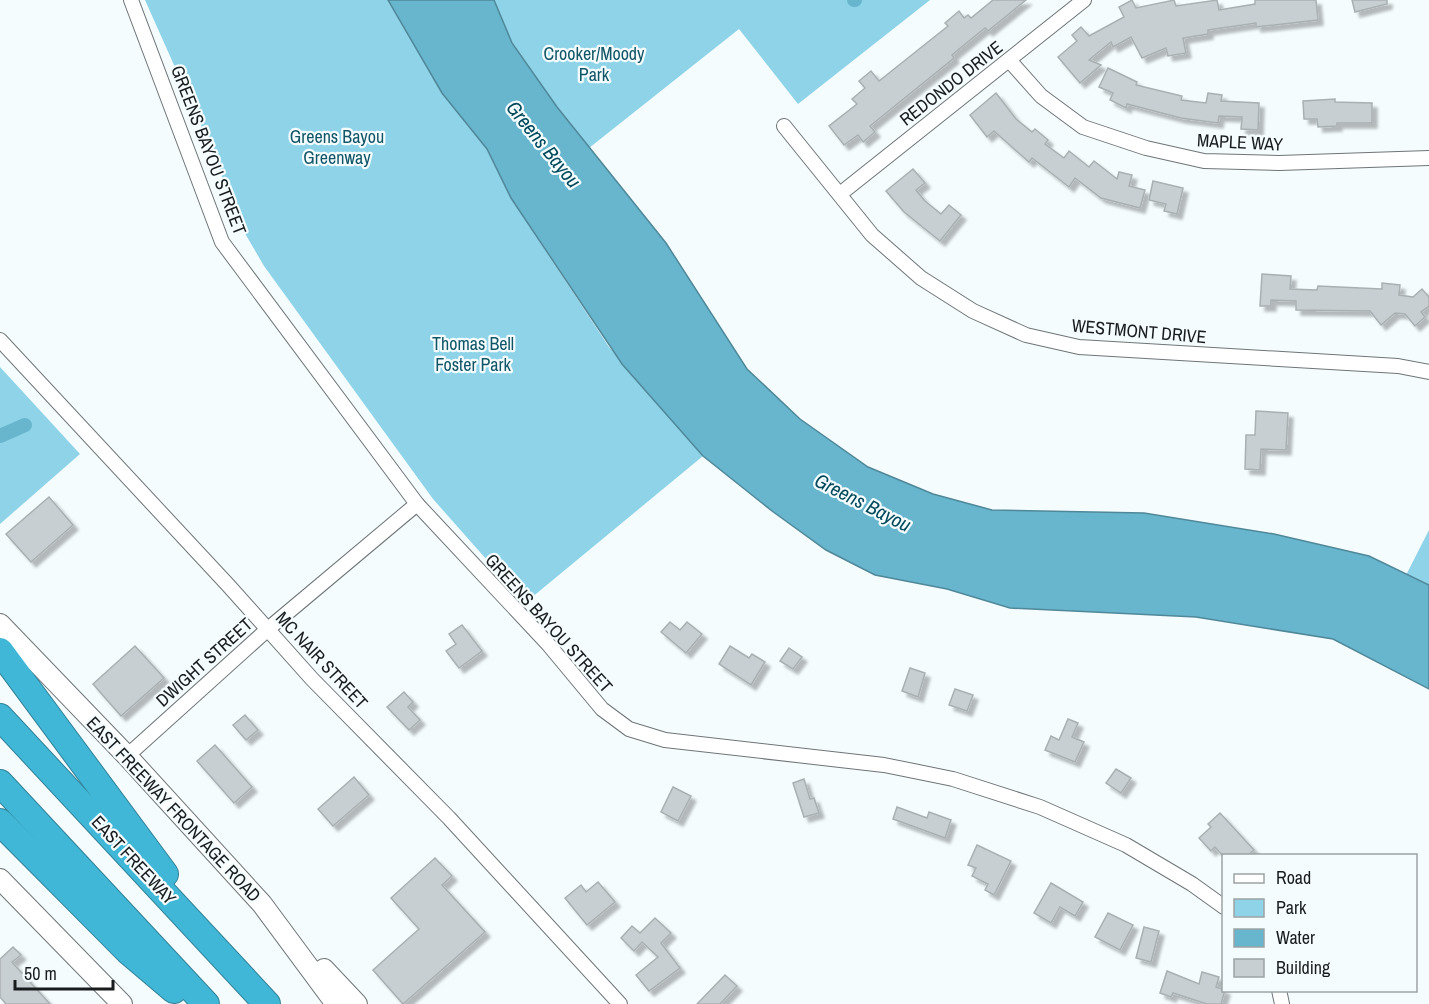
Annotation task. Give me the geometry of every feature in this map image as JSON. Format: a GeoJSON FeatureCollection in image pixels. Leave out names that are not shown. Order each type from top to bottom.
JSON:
{"type":"FeatureCollection","features":[{"type":"Feature","properties":{"kind":"highway"},"geometry":{"type":"LineString","coordinates":[[0,651],[117,807],[222,956]]}},
{"type":"Feature","properties":{"kind":"highway","name":"EAST FREEWAY"},"geometry":{"type":"LineString","coordinates":[[0,717],[267,1004]]}},
{"type":"Feature","properties":{"kind":"highway"},"geometry":{"type":"LineString","coordinates":[[0,783],[206,1004]]}},
{"type":"Feature","properties":{"kind":"highway"},"geometry":{"type":"LineString","coordinates":[[0,822],[128,951],[191,1004]]}},
{"type":"Feature","properties":{"kind":"main road","name":"EAST FREEWAY FRONTAGE ROAD"},"geometry":{"type":"LineString","coordinates":[[0,624],[127,756],[262,904],[336,1004]]}},
{"type":"Feature","properties":{"kind":"main road"},"geometry":{"type":"LineString","coordinates":[[0,879],[118,1000]]}},
{"type":"Feature","properties":{"kind":"main road"},"geometry":{"type":"LineString","coordinates":[[262,904],[357,1004]]}},
{"type":"Feature","properties":{"kind":"street","name":"GREENS BAYOU STREET"},"geometry":{"type":"LineString","coordinates":[[131,0],[222,242],[417,504],[548,644],[602,709],[629,729],[665,740],[863,762],[953,779],[1040,807],[1126,845],[1192,884],[1222,906]]}},
{"type":"Feature","properties":{"kind":"street","name":"REDONDO DRIVE"},"geometry":{"type":"LineString","coordinates":[[840,194],[1084,0]]}},
{"type":"Feature","properties":{"kind":"street","name":"MAPLE WAY"},"geometry":{"type":"LineString","coordinates":[[1009,60],[1041,96],[1083,127],[1146,148],[1204,161],[1279,163],[1429,158]]}},
{"type":"Feature","properties":{"kind":"street","name":"WESTMONT DRIVE"},"geometry":{"type":"LineString","coordinates":[[784,126],[872,235],[921,278],[973,311],[1026,335],[1078,347],[1398,366],[1429,372]]}},
{"type":"Feature","properties":{"kind":"street","name":"MC NAIR STREET"},"geometry":{"type":"LineString","coordinates":[[0,340],[268,630],[449,818],[620,1004]]}},
{"type":"Feature","properties":{"kind":"street","name":"DWIGHT STREET"},"geometry":{"type":"LineString","coordinates":[[127,756],[268,630],[417,504]]}},
{"type":"Feature","properties":{"kind":"green space"},"geometry":{"type":"Polygon","coordinates":[[[145,0],[388,0],[442,93],[487,149],[511,198],[609,347],[703,456],[525,603],[433,499],[264,266],[243,230],[207,139],[145,0]]]}},
{"type":"Feature","properties":{"kind":"green space","name":"Crooker/Moody Park"},"geometry":{"type":"Polygon","coordinates":[[[486,0],[930,0],[798,104],[739,29],[584,152],[518,65],[486,0]]]}},
{"type":"Feature","properties":{"kind":"green space"},"geometry":{"type":"Polygon","coordinates":[[[0,367],[80,454],[0,524],[0,367]]]}},
{"type":"Feature","properties":{"kind":"green space"},"geometry":{"type":"Polygon","coordinates":[[[1429,530],[1429,606],[1400,587],[1429,530]]]}},
{"type":"Feature","properties":{"kind":"water","name":"Greens Bayou"},"geometry":{"type":"Polygon","coordinates":[[[388,0],[494,0],[512,43],[557,107],[666,243],[747,369],[800,419],[868,467],[933,494],[992,510],[1144,513],[1274,534],[1369,556],[1429,585],[1429,689],[1333,639],[1196,617],[1010,608],[947,589],[875,575],[826,550],[772,511],[703,456],[622,364],[511,198],[487,149],[442,93],[388,0]]]}},
{"type":"Feature","properties":{"kind":"building"},"geometry":{"type":"Polygon","coordinates":[[[993,0],[1026,0],[988,31],[985,28],[952,55],[954,58],[870,126],[875,132],[863,142],[858,135],[844,145],[829,126],[857,104],[852,99],[865,88],[859,81],[871,71],[879,81],[948,26],[945,23],[959,11],[964,18],[968,15],[971,18],[993,0]]]}},
{"type":"Feature","properties":{"kind":"building"},"geometry":{"type":"Polygon","coordinates":[[[1132,0],[1136,8],[1174,0],[1176,6],[1217,0],[1219,10],[1255,4],[1255,0],[1316,0],[1318,20],[1256,27],[1256,23],[1208,30],[1208,34],[1183,38],[1186,53],[1168,56],[1166,48],[1142,58],[1131,37],[1113,47],[1111,42],[1089,60],[1101,65],[1080,83],[1058,57],[1077,41],[1072,35],[1081,27],[1089,36],[1124,17],[1119,7],[1132,0]]]}},
{"type":"Feature","properties":{"kind":"building"},"geometry":{"type":"Polygon","coordinates":[[[1352,0],[1387,0],[1387,4],[1355,12],[1352,0]]]}},
{"type":"Feature","properties":{"kind":"building"},"geometry":{"type":"Polygon","coordinates":[[[1108,68],[1137,82],[1136,85],[1182,96],[1181,100],[1206,103],[1208,93],[1222,95],[1221,101],[1259,103],[1258,130],[1241,129],[1242,117],[1219,116],[1218,123],[1181,118],[1127,104],[1126,108],[1110,100],[1113,93],[1099,87],[1108,68]]]}},
{"type":"Feature","properties":{"kind":"building"},"geometry":{"type":"Polygon","coordinates":[[[996,93],[1016,119],[1032,132],[1035,129],[1048,140],[1045,144],[1064,158],[1069,151],[1089,167],[1094,161],[1117,179],[1119,172],[1132,175],[1129,186],[1145,190],[1140,208],[1101,198],[1075,178],[1069,187],[1032,158],[1029,162],[994,131],[987,137],[970,115],[996,93]]]}},
{"type":"Feature","properties":{"kind":"building"},"geometry":{"type":"Polygon","coordinates":[[[1335,99],[1335,102],[1372,103],[1372,123],[1337,123],[1337,126],[1318,127],[1317,119],[1304,119],[1303,101],[1335,99]]]}},
{"type":"Feature","properties":{"kind":"building"},"geometry":{"type":"Polygon","coordinates":[[[913,169],[925,183],[916,190],[925,201],[941,214],[949,205],[961,215],[940,241],[904,212],[886,191],[913,169]]]}},
{"type":"Feature","properties":{"kind":"building"},"geometry":{"type":"Polygon","coordinates":[[[1153,181],[1183,188],[1177,214],[1164,211],[1166,204],[1149,200],[1153,181]]]}},
{"type":"Feature","properties":{"kind":"building"},"geometry":{"type":"Polygon","coordinates":[[[1262,274],[1291,276],[1290,289],[1317,290],[1318,286],[1382,289],[1382,283],[1400,285],[1399,295],[1413,297],[1422,289],[1429,297],[1429,306],[1421,312],[1425,317],[1415,326],[1405,314],[1395,313],[1381,325],[1370,311],[1296,310],[1296,301],[1271,300],[1271,306],[1260,306],[1262,274]]]}},
{"type":"Feature","properties":{"kind":"building"},"geometry":{"type":"Polygon","coordinates":[[[1256,411],[1288,413],[1286,450],[1261,449],[1260,470],[1245,469],[1246,435],[1255,435],[1256,411]]]}},
{"type":"Feature","properties":{"kind":"building"},"geometry":{"type":"Polygon","coordinates":[[[49,497],[73,525],[31,562],[6,534],[49,497]]]}},
{"type":"Feature","properties":{"kind":"building"},"geometry":{"type":"Polygon","coordinates":[[[670,622],[680,630],[687,622],[702,634],[686,653],[661,632],[670,622]]]}},
{"type":"Feature","properties":{"kind":"building"},"geometry":{"type":"Polygon","coordinates":[[[462,625],[482,651],[459,668],[446,651],[456,644],[449,634],[462,625]]]}},
{"type":"Feature","properties":{"kind":"building"},"geometry":{"type":"Polygon","coordinates":[[[135,646],[164,678],[121,716],[93,684],[135,646]]]}},
{"type":"Feature","properties":{"kind":"building"},"geometry":{"type":"Polygon","coordinates":[[[730,646],[749,658],[752,654],[765,662],[751,685],[719,664],[730,646]]]}},
{"type":"Feature","properties":{"kind":"building"},"geometry":{"type":"Polygon","coordinates":[[[789,648],[802,657],[793,669],[780,661],[789,648]]]}},
{"type":"Feature","properties":{"kind":"building"},"geometry":{"type":"Polygon","coordinates":[[[910,668],[925,673],[918,697],[902,691],[910,668]]]}},
{"type":"Feature","properties":{"kind":"building"},"geometry":{"type":"Polygon","coordinates":[[[955,689],[973,695],[967,711],[949,705],[955,689]]]}},
{"type":"Feature","properties":{"kind":"building"},"geometry":{"type":"Polygon","coordinates":[[[404,692],[413,702],[408,707],[420,720],[409,730],[387,707],[404,692]]]}},
{"type":"Feature","properties":{"kind":"building"},"geometry":{"type":"Polygon","coordinates":[[[245,715],[258,730],[246,740],[233,725],[245,715]]]}},
{"type":"Feature","properties":{"kind":"building"},"geometry":{"type":"Polygon","coordinates":[[[1068,719],[1078,723],[1072,737],[1084,742],[1075,762],[1045,750],[1051,736],[1059,740],[1068,719]]]}},
{"type":"Feature","properties":{"kind":"building"},"geometry":{"type":"Polygon","coordinates":[[[215,745],[252,787],[234,803],[197,761],[215,745]]]}},
{"type":"Feature","properties":{"kind":"building"},"geometry":{"type":"Polygon","coordinates":[[[1116,769],[1131,778],[1121,793],[1106,783],[1116,769]]]}},
{"type":"Feature","properties":{"kind":"building"},"geometry":{"type":"Polygon","coordinates":[[[354,777],[369,795],[333,826],[318,809],[354,777]]]}},
{"type":"Feature","properties":{"kind":"building"},"geometry":{"type":"Polygon","coordinates":[[[804,779],[810,799],[814,798],[819,813],[804,817],[793,783],[804,779]]]}},
{"type":"Feature","properties":{"kind":"building"},"geometry":{"type":"Polygon","coordinates":[[[673,787],[691,796],[678,821],[661,812],[673,787]]]}},
{"type":"Feature","properties":{"kind":"building"},"geometry":{"type":"Polygon","coordinates":[[[897,807],[927,818],[929,812],[951,820],[945,838],[893,819],[897,807]]]}},
{"type":"Feature","properties":{"kind":"building"},"geometry":{"type":"Polygon","coordinates":[[[1220,813],[1254,850],[1249,854],[1222,855],[1215,847],[1211,851],[1199,838],[1211,827],[1208,824],[1220,813]]]}},
{"type":"Feature","properties":{"kind":"building"},"geometry":{"type":"Polygon","coordinates":[[[977,845],[1011,861],[994,895],[985,890],[988,884],[972,876],[976,868],[968,865],[977,845]]]}},
{"type":"Feature","properties":{"kind":"building"},"geometry":{"type":"Polygon","coordinates":[[[435,858],[452,876],[442,885],[485,932],[403,1004],[373,970],[419,929],[391,898],[435,858]]]}},
{"type":"Feature","properties":{"kind":"building"},"geometry":{"type":"Polygon","coordinates":[[[598,882],[615,902],[587,925],[565,898],[581,885],[586,892],[598,882]]]}},
{"type":"Feature","properties":{"kind":"building"},"geometry":{"type":"Polygon","coordinates":[[[1051,883],[1083,902],[1075,916],[1060,907],[1051,923],[1034,913],[1051,883]]]}},
{"type":"Feature","properties":{"kind":"building"},"geometry":{"type":"Polygon","coordinates":[[[1108,913],[1133,925],[1120,950],[1095,937],[1108,913]]]}},
{"type":"Feature","properties":{"kind":"building"},"geometry":{"type":"Polygon","coordinates":[[[655,918],[671,933],[661,943],[680,968],[649,991],[636,975],[658,957],[642,942],[634,951],[621,938],[632,926],[640,933],[655,918]]]}},
{"type":"Feature","properties":{"kind":"building"},"geometry":{"type":"Polygon","coordinates":[[[1144,927],[1159,931],[1151,962],[1136,958],[1144,927]]]}},
{"type":"Feature","properties":{"kind":"building"},"geometry":{"type":"Polygon","coordinates":[[[13,947],[21,955],[12,962],[50,1004],[6,1004],[0,997],[0,959],[13,947]]]}},
{"type":"Feature","properties":{"kind":"building"},"geometry":{"type":"Polygon","coordinates":[[[1167,971],[1199,984],[1202,972],[1219,977],[1216,987],[1224,992],[1221,1004],[1207,1004],[1173,993],[1171,997],[1160,993],[1167,971]]]}},
{"type":"Feature","properties":{"kind":"building"},"geometry":{"type":"Polygon","coordinates":[[[725,975],[737,986],[720,1004],[697,1004],[725,975]]]}},
{"type":"Feature","properties":{"kind":"waterway"},"geometry":{"type":"LineString","coordinates":[[0,436],[25,425]]}},
{"type":"Feature","properties":{"kind":"park label","name":"Greens Bayou Greenway"},"geometry":{"type":"Point","coordinates":[337,146]}},
{"type":"Feature","properties":{"kind":"park label","name":"Thomas Bell Foster Park"},"geometry":{"type":"Point","coordinates":[473,353]}}]}
